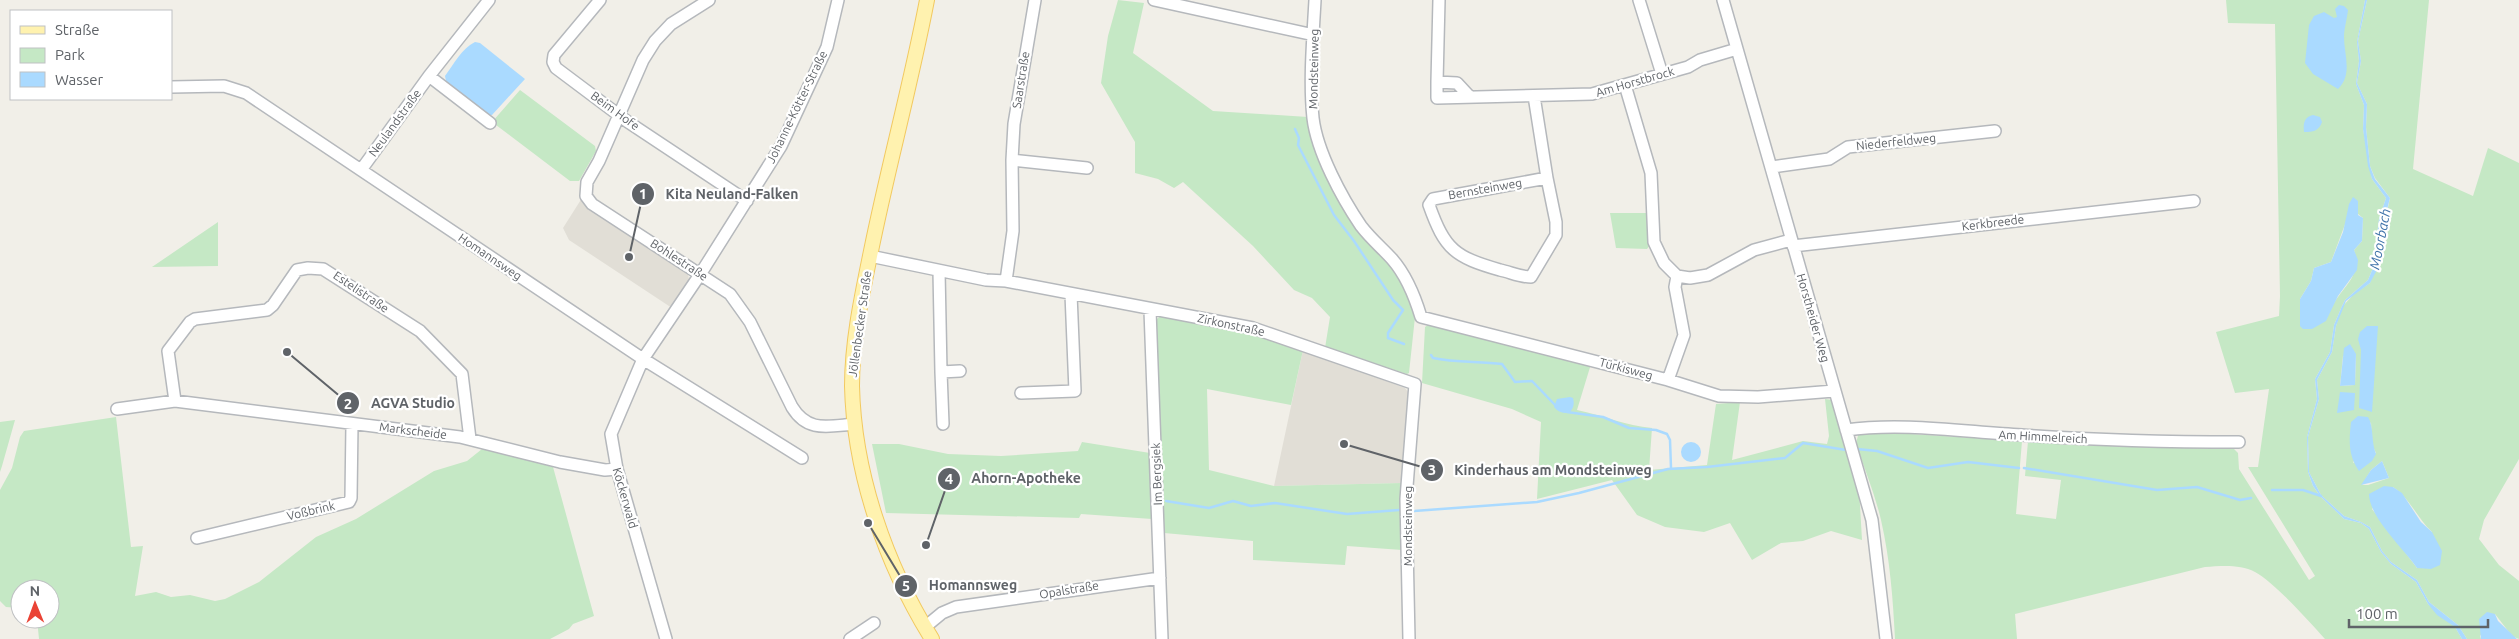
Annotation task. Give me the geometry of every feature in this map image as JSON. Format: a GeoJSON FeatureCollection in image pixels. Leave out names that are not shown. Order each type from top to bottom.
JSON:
{"type":"FeatureCollection","features":[{"type":"Feature","properties":{"kind":"main road","name":"Jöllenbecker Straße"},"geometry":{"type":"LineString","coordinates":[[927,0],[916,57],[870,256],[853,368],[855,424],[860,461],[881,530],[901,581],[932,639]]}},
{"type":"Feature","properties":{"kind":"street","name":"Neulandstraße"},"geometry":{"type":"LineString","coordinates":[[361,170],[429,76],[489,0]]}},
{"type":"Feature","properties":{"kind":"street","name":"Beim Hofe"},"geometry":{"type":"LineString","coordinates":[[600,0],[554,55],[553,62],[556,68],[628,122],[747,201]]}},
{"type":"Feature","properties":{"kind":"street","name":"Bohlestraße"},"geometry":{"type":"LineString","coordinates":[[709,0],[671,24],[655,41],[636,73],[599,161],[587,182],[586,196],[592,204],[730,294],[742,309],[792,407],[801,419],[809,424],[818,426],[855,424]]}},
{"type":"Feature","properties":{"kind":"street","name":"Johanne-Kötter-Straße"},"geometry":{"type":"LineString","coordinates":[[643,359],[701,274],[781,146],[827,48],[838,0]]}},
{"type":"Feature","properties":{"kind":"street","name":"Saarstraße"},"geometry":{"type":"LineString","coordinates":[[1006,281],[1013,230],[1012,160],[1014,124],[1035,0]]}},
{"type":"Feature","properties":{"kind":"street"},"geometry":{"type":"LineString","coordinates":[[1154,0],[1314,35]]}},
{"type":"Feature","properties":{"kind":"street","name":"Mondsteinweg"},"geometry":{"type":"LineString","coordinates":[[1315,0],[1313,119],[1328,164],[1353,213],[1372,241],[1392,259],[1402,272],[1416,301],[1421,317]]}},
{"type":"Feature","properties":{"kind":"street","name":"Am Horstbrock"},"geometry":{"type":"LineString","coordinates":[[1439,0],[1437,82],[1457,83],[1470,97],[1592,94],[1662,74],[1737,49]]}},
{"type":"Feature","properties":{"kind":"street"},"geometry":{"type":"LineString","coordinates":[[1639,0],[1662,74]]}},
{"type":"Feature","properties":{"kind":"street","name":"Horstheider Weg"},"geometry":{"type":"LineString","coordinates":[[1723,0],[1874,529],[1886,639]]}},
{"type":"Feature","properties":{"kind":"street","name":"Neulandstraße"},"geometry":{"type":"LineString","coordinates":[[429,76],[490,123]]}},
{"type":"Feature","properties":{"kind":"street"},"geometry":{"type":"LineString","coordinates":[[1625,85],[1651,173],[1654,242],[1664,263],[1676,276],[1675,287],[1684,336],[1668,380]]}},
{"type":"Feature","properties":{"kind":"street","name":"Homannsweg"},"geometry":{"type":"LineString","coordinates":[[172,87],[235,88],[246,93],[643,359],[802,458]]}},
{"type":"Feature","properties":{"kind":"street","name":"Bernsteinweg"},"geometry":{"type":"LineString","coordinates":[[1534,96],[1556,222],[1556,235],[1530,277],[1461,257],[1447,244],[1437,226],[1429,205],[1433,199],[1547,178]]}},
{"type":"Feature","properties":{"kind":"street","name":"Niederfeldweg"},"geometry":{"type":"LineString","coordinates":[[1772,167],[1829,158],[1848,147],[1995,131]]}},
{"type":"Feature","properties":{"kind":"street"},"geometry":{"type":"LineString","coordinates":[[1012,160],[1087,168]]}},
{"type":"Feature","properties":{"kind":"street","name":"Kerkbreede"},"geometry":{"type":"LineString","coordinates":[[1676,276],[1690,278],[1708,275],[1754,250],[1792,243],[2194,201]]}},
{"type":"Feature","properties":{"kind":"street","name":"Zirkonstraße"},"geometry":{"type":"LineString","coordinates":[[870,256],[938,271],[986,280],[1006,281],[1150,310],[1253,328],[1415,384]]}},
{"type":"Feature","properties":{"kind":"street","name":"Estelistraße"},"geometry":{"type":"LineString","coordinates":[[174,401],[168,351],[190,322],[194,319],[267,310],[273,305],[297,270],[308,268],[323,269],[420,331],[462,374],[470,439]]}},
{"type":"Feature","properties":{"kind":"street"},"geometry":{"type":"LineString","coordinates":[[938,271],[943,424]]}},
{"type":"Feature","properties":{"kind":"street"},"geometry":{"type":"LineString","coordinates":[[1021,393],[1075,391],[1071,294]]}},
{"type":"Feature","properties":{"kind":"street","name":"Im Bergsiek"},"geometry":{"type":"LineString","coordinates":[[1150,310],[1162,639]]}},
{"type":"Feature","properties":{"kind":"street","name":"Türkisweg"},"geometry":{"type":"LineString","coordinates":[[1421,317],[1668,380],[1709,394],[1736,397],[1834,391]]}},
{"type":"Feature","properties":{"kind":"street","name":"Köckerwald"},"geometry":{"type":"LineString","coordinates":[[643,359],[611,434],[617,469],[666,639]]}},
{"type":"Feature","properties":{"kind":"street"},"geometry":{"type":"LineString","coordinates":[[941,372],[960,371]]}},
{"type":"Feature","properties":{"kind":"street","name":"Mondsteinweg"},"geometry":{"type":"LineString","coordinates":[[1409,639],[1406,499],[1415,384]]}},
{"type":"Feature","properties":{"kind":"street","name":"Markscheide"},"geometry":{"type":"LineString","coordinates":[[117,409],[174,401],[470,439],[560,462],[605,470],[617,469]]}},
{"type":"Feature","properties":{"kind":"street","name":"Voßbrink"},"geometry":{"type":"LineString","coordinates":[[198,538],[349,502],[351,498],[352,424]]}},
{"type":"Feature","properties":{"kind":"street","name":"Am Himmelreich"},"geometry":{"type":"LineString","coordinates":[[1846,430],[1862,428],[1922,429],[2123,441],[2239,442]]}},
{"type":"Feature","properties":{"kind":"street","name":"Opalstraße"},"geometry":{"type":"LineString","coordinates":[[924,627],[942,613],[956,607],[1160,578]]}},
{"type":"Feature","properties":{"kind":"street"},"geometry":{"type":"LineString","coordinates":[[850,639],[874,623]]}},
{"type":"Feature","properties":{"kind":"shaded area"},"geometry":{"type":"Polygon","coordinates":[[[582,198],[588,206],[688,273],[689,281],[672,308],[569,240],[563,228],[582,198]]]}},
{"type":"Feature","properties":{"kind":"shaded area"},"geometry":{"type":"Polygon","coordinates":[[[1303,350],[1405,388],[1408,392],[1402,483],[1274,486],[1303,350]]]}},
{"type":"Feature","properties":{"kind":"green space"},"geometry":{"type":"Polygon","coordinates":[[[1118,0],[1144,3],[1133,53],[1213,111],[1308,117],[1345,211],[1369,244],[1391,262],[1413,304],[1415,317],[1409,373],[1407,374],[1325,348],[1330,317],[1312,298],[1294,290],[1253,246],[1183,182],[1174,188],[1158,179],[1135,173],[1135,142],[1101,83],[1108,36],[1118,0]]]}},
{"type":"Feature","properties":{"kind":"green space"},"geometry":{"type":"Polygon","coordinates":[[[2226,0],[2365,0],[2357,42],[2359,61],[2356,84],[2364,105],[2363,129],[2372,179],[2386,198],[2379,219],[2373,268],[2368,280],[2345,300],[2334,325],[2330,352],[2315,379],[2317,399],[2307,437],[2308,472],[2313,486],[2320,496],[2344,519],[2361,523],[2369,529],[2381,552],[2391,564],[2416,582],[2428,604],[2455,627],[2462,639],[2325,639],[2263,577],[2249,569],[2224,566],[2205,567],[2015,614],[2017,639],[1895,639],[1887,549],[1876,501],[1856,443],[1859,432],[1863,431],[2022,441],[2016,514],[2056,519],[2061,480],[2025,476],[2028,441],[2067,445],[2234,449],[2238,453],[2239,469],[2309,580],[2315,576],[2248,467],[2258,467],[2269,389],[2235,393],[2216,332],[2279,316],[2280,296],[2275,24],[2228,23],[2226,0]],[[2358,214],[2347,219],[2331,262],[2314,268],[2311,281],[2300,299],[2333,305],[2354,274],[2356,260],[2354,250],[2362,241],[2363,218],[2358,214]]]}},
{"type":"Feature","properties":{"kind":"green space"},"geometry":{"type":"Polygon","coordinates":[[[2367,0],[2429,0],[2413,169],[2473,196],[2488,148],[2519,163],[2519,459],[2484,520],[2479,539],[2499,565],[2519,581],[2519,639],[2512,636],[2495,614],[2480,636],[2481,639],[2467,639],[2458,625],[2429,602],[2417,580],[2391,562],[2382,551],[2370,527],[2344,516],[2321,495],[2309,472],[2308,437],[2319,399],[2317,380],[2332,352],[2336,326],[2342,307],[2354,294],[2370,283],[2390,198],[2375,178],[2370,166],[2366,127],[2367,104],[2357,83],[2361,61],[2358,41],[2367,0]],[[2356,354],[2343,356],[2340,386],[2355,385],[2356,354]],[[2371,422],[2353,463],[2376,453],[2372,445],[2371,422]],[[2382,461],[2371,470],[2362,485],[2368,485],[2389,478],[2382,461]],[[2393,487],[2372,509],[2417,568],[2432,532],[2404,496],[2393,487]]]}},
{"type":"Feature","properties":{"kind":"green space"},"geometry":{"type":"Polygon","coordinates":[[[520,90],[595,146],[596,151],[579,181],[570,181],[492,122],[520,90]]]}},
{"type":"Feature","properties":{"kind":"green space"},"geometry":{"type":"Polygon","coordinates":[[[1610,213],[1648,213],[1650,245],[1647,249],[1616,248],[1610,213]]]}},
{"type":"Feature","properties":{"kind":"green space"},"geometry":{"type":"Polygon","coordinates":[[[218,222],[218,266],[152,267],[218,222]]]}},
{"type":"Feature","properties":{"kind":"green space"},"geometry":{"type":"Polygon","coordinates":[[[1160,316],[1259,335],[1303,350],[1291,405],[1207,389],[1209,470],[1274,486],[1402,483],[1400,507],[1402,550],[1347,546],[1345,565],[1253,560],[1253,541],[1164,533],[1155,321],[1160,316]]]}},
{"type":"Feature","properties":{"kind":"green space"},"geometry":{"type":"Polygon","coordinates":[[[1431,323],[1591,364],[1577,410],[1633,425],[1652,428],[1649,470],[1707,465],[1716,404],[1740,402],[1732,460],[1803,441],[1827,444],[1829,436],[1825,399],[1833,400],[1859,488],[1862,540],[1831,531],[1803,541],[1781,543],[1752,560],[1730,523],[1704,532],[1665,527],[1637,515],[1612,480],[1537,499],[1541,422],[1512,409],[1422,383],[1425,327],[1431,323]]]}},
{"type":"Feature","properties":{"kind":"green space"},"geometry":{"type":"Polygon","coordinates":[[[116,417],[131,547],[143,546],[135,596],[156,592],[171,597],[190,595],[215,601],[225,599],[259,582],[316,537],[356,519],[434,471],[467,461],[482,449],[553,467],[594,616],[573,624],[569,629],[550,639],[39,639],[38,629],[60,629],[60,579],[10,579],[10,607],[6,607],[0,601],[0,490],[12,468],[20,437],[24,431],[116,417]]]}},
{"type":"Feature","properties":{"kind":"green space"},"geometry":{"type":"Polygon","coordinates":[[[15,420],[2,466],[0,472],[0,422],[15,420]]]}},
{"type":"Feature","properties":{"kind":"green space"},"geometry":{"type":"Polygon","coordinates":[[[1082,442],[1150,453],[1152,519],[1081,514],[1079,518],[886,513],[872,444],[899,444],[948,454],[1001,456],[1078,451],[1082,442]]]}},
{"type":"Feature","properties":{"kind":"water","name":"Moorbach"},"geometry":{"type":"Polygon","coordinates":[[[2365,0],[2367,0],[2358,41],[2361,61],[2357,83],[2367,104],[2366,127],[2370,166],[2375,179],[2390,198],[2381,233],[2377,270],[2370,283],[2346,301],[2336,326],[2332,352],[2317,380],[2319,399],[2308,437],[2309,472],[2321,495],[2344,516],[2361,522],[2370,527],[2382,551],[2391,562],[2417,580],[2429,602],[2458,625],[2467,639],[2462,639],[2455,627],[2437,615],[2428,604],[2416,582],[2391,564],[2381,552],[2369,529],[2361,523],[2344,519],[2320,496],[2313,486],[2308,472],[2307,437],[2317,399],[2315,379],[2330,352],[2334,325],[2345,300],[2368,280],[2373,268],[2379,219],[2386,198],[2372,179],[2368,166],[2363,129],[2364,105],[2356,84],[2359,61],[2357,42],[2365,0]]]}},
{"type":"Feature","properties":{"kind":"water"},"geometry":{"type":"Polygon","coordinates":[[[2339,5],[2344,6],[2348,10],[2344,31],[2347,64],[2343,83],[2338,89],[2313,74],[2305,63],[2309,25],[2314,16],[2324,12],[2334,18],[2337,17],[2335,9],[2339,5]]]}},
{"type":"Feature","properties":{"kind":"water"},"geometry":{"type":"Polygon","coordinates":[[[475,42],[480,43],[525,79],[492,115],[489,115],[446,81],[445,76],[458,57],[475,42]]]}},
{"type":"Feature","properties":{"kind":"water"},"geometry":{"type":"Polygon","coordinates":[[[2313,115],[2320,117],[2321,125],[2315,130],[2304,132],[2305,121],[2313,115]]]}},
{"type":"Feature","properties":{"kind":"water"},"geometry":{"type":"Polygon","coordinates":[[[2353,197],[2358,201],[2358,215],[2363,218],[2362,241],[2354,250],[2358,260],[2357,270],[2338,296],[2326,321],[2312,329],[2303,329],[2300,326],[2300,299],[2311,281],[2314,268],[2331,262],[2343,232],[2349,204],[2353,197]]]}},
{"type":"Feature","properties":{"kind":"water"},"geometry":{"type":"Polygon","coordinates":[[[2367,326],[2378,326],[2372,412],[2359,408],[2361,350],[2358,339],[2360,332],[2367,326]]]}},
{"type":"Feature","properties":{"kind":"water"},"geometry":{"type":"Polygon","coordinates":[[[2350,344],[2356,354],[2355,385],[2340,386],[2344,348],[2350,344]]]}},
{"type":"Feature","properties":{"kind":"water"},"geometry":{"type":"Polygon","coordinates":[[[2340,392],[2355,393],[2354,410],[2337,413],[2340,392]]]}},
{"type":"Feature","properties":{"kind":"water"},"geometry":{"type":"Polygon","coordinates":[[[1573,398],[1574,403],[1568,412],[1561,412],[1554,407],[1557,399],[1573,398]]]}},
{"type":"Feature","properties":{"kind":"water"},"geometry":{"type":"Polygon","coordinates":[[[2358,416],[2368,417],[2370,421],[2376,454],[2372,461],[2359,471],[2351,453],[2350,442],[2351,422],[2358,416]]]}},
{"type":"Feature","properties":{"kind":"water"},"geometry":{"type":"Polygon","coordinates":[[[1687,442],[1695,442],[1701,448],[1701,456],[1695,462],[1687,462],[1681,456],[1681,448],[1687,442]]]}},
{"type":"Feature","properties":{"kind":"water"},"geometry":{"type":"Polygon","coordinates":[[[2382,461],[2389,478],[2361,485],[2371,470],[2382,461]]]}},
{"type":"Feature","properties":{"kind":"water"},"geometry":{"type":"Polygon","coordinates":[[[2384,486],[2393,487],[2402,493],[2421,522],[2432,532],[2442,551],[2440,565],[2431,569],[2417,568],[2381,523],[2375,513],[2369,494],[2384,486]]]}},
{"type":"Feature","properties":{"kind":"water"},"geometry":{"type":"Polygon","coordinates":[[[2487,612],[2495,614],[2498,621],[2517,639],[2481,639],[2479,619],[2487,612]]]}},
{"type":"Feature","properties":{"kind":"waterway"},"geometry":{"type":"LineString","coordinates":[[1295,129],[1299,138],[1298,145],[1334,215],[1354,241],[1393,300],[1403,310],[1388,333],[1388,338],[1404,344]]}},
{"type":"Feature","properties":{"kind":"waterway"},"geometry":{"type":"LineString","coordinates":[[1431,355],[1433,358],[1442,360],[1502,364],[1515,382],[1532,381],[1556,406]]}},
{"type":"Feature","properties":{"kind":"waterway"},"geometry":{"type":"LineString","coordinates":[[1567,412],[1603,417],[1629,428],[1656,430],[1667,434],[1670,440],[1671,468]]}},
{"type":"Feature","properties":{"kind":"waterway"},"geometry":{"type":"LineString","coordinates":[[1414,511],[1537,502],[1579,493],[1668,469],[1707,467],[1785,458],[1803,443],[1846,450]]}},
{"type":"Feature","properties":{"kind":"waterway"},"geometry":{"type":"LineString","coordinates":[[1857,449],[1877,451],[1928,468],[1968,462],[2019,468]]}},
{"type":"Feature","properties":{"kind":"waterway"},"geometry":{"type":"LineString","coordinates":[[2024,468],[2157,490],[2197,487],[2240,500],[2251,498]]}},
{"type":"Feature","properties":{"kind":"waterway"},"geometry":{"type":"LineString","coordinates":[[2272,490],[2303,490],[2321,496]]}},
{"type":"Feature","properties":{"kind":"waterway"},"geometry":{"type":"LineString","coordinates":[[1166,501],[1209,508],[1233,501],[1251,506],[1275,503],[1347,514],[1399,510]]}},
{"type":"Feature","properties":{"kind":"place","name":"Kita Neuland-Falken"},"geometry":{"type":"Point","coordinates":[629,257]}},
{"type":"Feature","properties":{"kind":"place","name":"AGVA Studio"},"geometry":{"type":"Point","coordinates":[287,352]}},
{"type":"Feature","properties":{"kind":"place","name":"Kinderhaus am Mondsteinweg"},"geometry":{"type":"Point","coordinates":[1344,444]}},
{"type":"Feature","properties":{"kind":"place","name":"Homannsweg"},"geometry":{"type":"Point","coordinates":[868,523]}},
{"type":"Feature","properties":{"kind":"place","name":"Ahorn-Apotheke"},"geometry":{"type":"Point","coordinates":[926,545]}}]}
